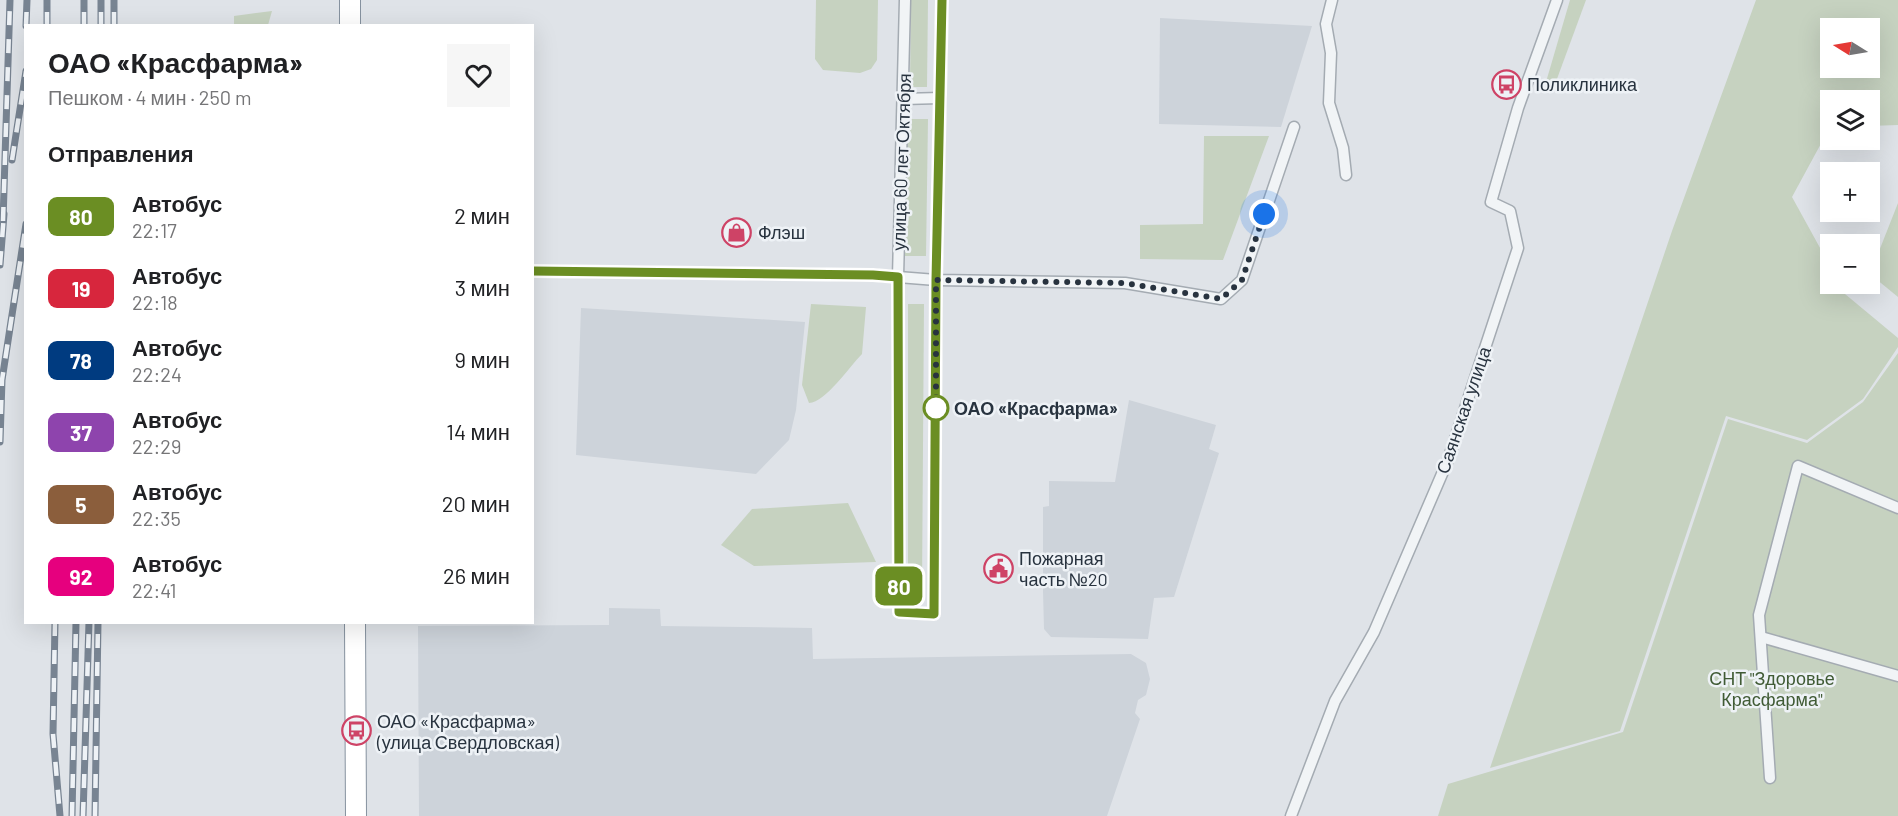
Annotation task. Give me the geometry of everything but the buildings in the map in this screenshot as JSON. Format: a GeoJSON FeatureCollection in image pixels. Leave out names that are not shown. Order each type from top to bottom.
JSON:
{"type":"FeatureCollection","features":[{"type":"Feature","properties":{"kind":"highway"},"geometry":{"type":"LineString","coordinates":[[350,0],[350,24]]}},
{"type":"Feature","properties":{"kind":"highway"},"geometry":{"type":"LineString","coordinates":[[356,624],[356,816]]}},
{"type":"Feature","properties":{"kind":"street","name":"улица 60 лет Октября"},"geometry":{"type":"LineString","coordinates":[[905,0],[898,277],[899,612],[934,614],[936,280],[942,0]]}},
{"type":"Feature","properties":{"kind":"street"},"geometry":{"type":"LineString","coordinates":[[1332,0],[1326,24],[1331,53],[1329,103],[1343,147],[1346,175]]}},
{"type":"Feature","properties":{"kind":"street","name":"Саянская улица"},"geometry":{"type":"LineString","coordinates":[[1291,816],[1335,701],[1374,632],[1448,460],[1518,248],[1510,211],[1491,202],[1518,108],[1557,0]]}},
{"type":"Feature","properties":{"kind":"street"},"geometry":{"type":"LineString","coordinates":[[903,99],[940,98]]}},
{"type":"Feature","properties":{"kind":"street"},"geometry":{"type":"LineString","coordinates":[[534,272],[873,275],[936,280],[1125,283],[1221,299],[1242,280],[1294,127]]}},
{"type":"Feature","properties":{"kind":"street"},"geometry":{"type":"LineString","coordinates":[[1770,778],[1759,615],[1798,466],[1898,508]]}},
{"type":"Feature","properties":{"kind":"street"},"geometry":{"type":"LineString","coordinates":[[1761,637],[1898,676]]}},
{"type":"Feature","properties":{"kind":"shaded area"},"geometry":{"type":"Polygon","coordinates":[[[1160,18],[1312,26],[1281,127],[1159,124],[1160,18]]]}},
{"type":"Feature","properties":{"kind":"shaded area"},"geometry":{"type":"Polygon","coordinates":[[[581,308],[805,322],[796,410],[789,440],[756,474],[576,455],[581,308]]]}},
{"type":"Feature","properties":{"kind":"shaded area"},"geometry":{"type":"Polygon","coordinates":[[[1129,400],[1216,425],[1209,449],[1219,453],[1174,597],[1154,598],[1148,639],[1051,637],[1044,629],[1043,591],[1043,507],[1049,506],[1049,481],[1115,482],[1129,400]]]}},
{"type":"Feature","properties":{"kind":"shaded area"},"geometry":{"type":"Polygon","coordinates":[[[609,608],[660,609],[661,626],[812,628],[813,659],[1131,654],[1146,663],[1150,679],[1146,695],[1138,700],[1135,713],[1140,719],[1107,816],[419,816],[418,626],[609,625],[609,608]]]}},
{"type":"Feature","properties":{"kind":"green space"},"geometry":{"type":"Polygon","coordinates":[[[816,0],[878,0],[877,60],[871,69],[860,73],[823,70],[815,59],[816,0]]]}},
{"type":"Feature","properties":{"kind":"green space"},"geometry":{"type":"Polygon","coordinates":[[[911,0],[928,0],[927,87],[910,87],[911,0]]]}},
{"type":"Feature","properties":{"kind":"green space"},"geometry":{"type":"Polygon","coordinates":[[[1570,0],[1586,0],[1554,87],[1546,82],[1570,0]]]}},
{"type":"Feature","properties":{"kind":"green space"},"geometry":{"type":"Polygon","coordinates":[[[1756,0],[1898,0],[1898,125],[1880,126],[1880,90],[1820,90],[1820,145],[1792,197],[1820,248],[1820,294],[1845,294],[1898,338],[1898,347],[1863,399],[1807,440],[1726,416],[1620,731],[1490,768],[1672,231],[1756,0]]]}},
{"type":"Feature","properties":{"kind":"green space"},"geometry":{"type":"Polygon","coordinates":[[[272,11],[268,24],[234,24],[234,16],[272,11]]]}},
{"type":"Feature","properties":{"kind":"green space"},"geometry":{"type":"Polygon","coordinates":[[[907,119],[928,119],[926,256],[905,256],[907,119]]]}},
{"type":"Feature","properties":{"kind":"green space"},"geometry":{"type":"Polygon","coordinates":[[[1204,136],[1269,136],[1223,260],[1140,259],[1140,225],[1203,224],[1204,136]]]}},
{"type":"Feature","properties":{"kind":"green space"},"geometry":{"type":"Polygon","coordinates":[[[1898,203],[1898,297],[1880,282],[1880,249],[1898,203]]]}},
{"type":"Feature","properties":{"kind":"green space"},"geometry":{"type":"Polygon","coordinates":[[[811,304],[866,307],[862,354],[823,397],[809,403],[802,385],[811,304]]]}},
{"type":"Feature","properties":{"kind":"green space"},"geometry":{"type":"Polygon","coordinates":[[[908,304],[924,304],[922,588],[908,588],[908,304]]]}},
{"type":"Feature","properties":{"kind":"green space","name":"СНТ \"Здоровье Красфарма\""},"geometry":{"type":"Polygon","coordinates":[[[1898,353],[1898,816],[1438,816],[1448,784],[1623,732],[1728,419],[1807,443],[1863,402],[1898,353]]]}},
{"type":"Feature","properties":{"kind":"green space"},"geometry":{"type":"Polygon","coordinates":[[[848,503],[876,562],[754,566],[721,545],[752,509],[848,503]]]}},
{"type":"Feature","properties":{"kind":"railway"},"geometry":{"type":"LineString","coordinates":[[3,221],[10,0]]}},
{"type":"Feature","properties":{"kind":"railway"},"geometry":{"type":"LineString","coordinates":[[26,24],[27,0]]}},
{"type":"Feature","properties":{"kind":"railway"},"geometry":{"type":"LineString","coordinates":[[47,0],[47,24]]}},
{"type":"Feature","properties":{"kind":"railway"},"geometry":{"type":"LineString","coordinates":[[84,0],[84,24]]}},
{"type":"Feature","properties":{"kind":"railway"},"geometry":{"type":"LineString","coordinates":[[101,0],[101,24]]}},
{"type":"Feature","properties":{"kind":"railway"},"geometry":{"type":"LineString","coordinates":[[114,0],[114,24]]}},
{"type":"Feature","properties":{"kind":"railway"},"geometry":{"type":"LineString","coordinates":[[12,160],[24,84]]}},
{"type":"Feature","properties":{"kind":"railway"},"geometry":{"type":"LineString","coordinates":[[0,265],[4,214]]}},
{"type":"Feature","properties":{"kind":"railway"},"geometry":{"type":"LineString","coordinates":[[0,442],[2,380],[24,237]]}},
{"type":"Feature","properties":{"kind":"railway"},"geometry":{"type":"LineString","coordinates":[[55,624],[53,734],[60,816]]}},
{"type":"Feature","properties":{"kind":"railway"},"geometry":{"type":"LineString","coordinates":[[72,816],[76,624]]}},
{"type":"Feature","properties":{"kind":"railway"},"geometry":{"type":"LineString","coordinates":[[83,816],[89,624]]}},
{"type":"Feature","properties":{"kind":"railway"},"geometry":{"type":"LineString","coordinates":[[95,816],[98,624]]}},
{"type":"Feature","properties":{"kind":"bus line","name":"80"},"geometry":{"type":"LineString","coordinates":[[534,271],[898,277],[899,612],[934,614],[936,280],[942,0]]}},
{"type":"Feature","properties":{"kind":"place","name":"Поликлиника"},"geometry":{"type":"Point","coordinates":[1506,84]}},
{"type":"Feature","properties":{"kind":"place","name":"Флэш"},"geometry":{"type":"Point","coordinates":[737,232]}},
{"type":"Feature","properties":{"kind":"place","name":"ОАО «Красфарма»"},"geometry":{"type":"Point","coordinates":[936,408]}},
{"type":"Feature","properties":{"kind":"place","name":"Пожарная часть №20"},"geometry":{"type":"Point","coordinates":[998,568]}},
{"type":"Feature","properties":{"kind":"place","name":"ОАО «Красфарма» (улица Свердловская)"},"geometry":{"type":"Point","coordinates":[356,731]}},
{"type":"Feature","properties":{"kind":"route"},"geometry":{"type":"LineString","coordinates":[[936,408],[936,280],[1125,283],[1221,299],[1242,280],[1264,214]]}}]}
